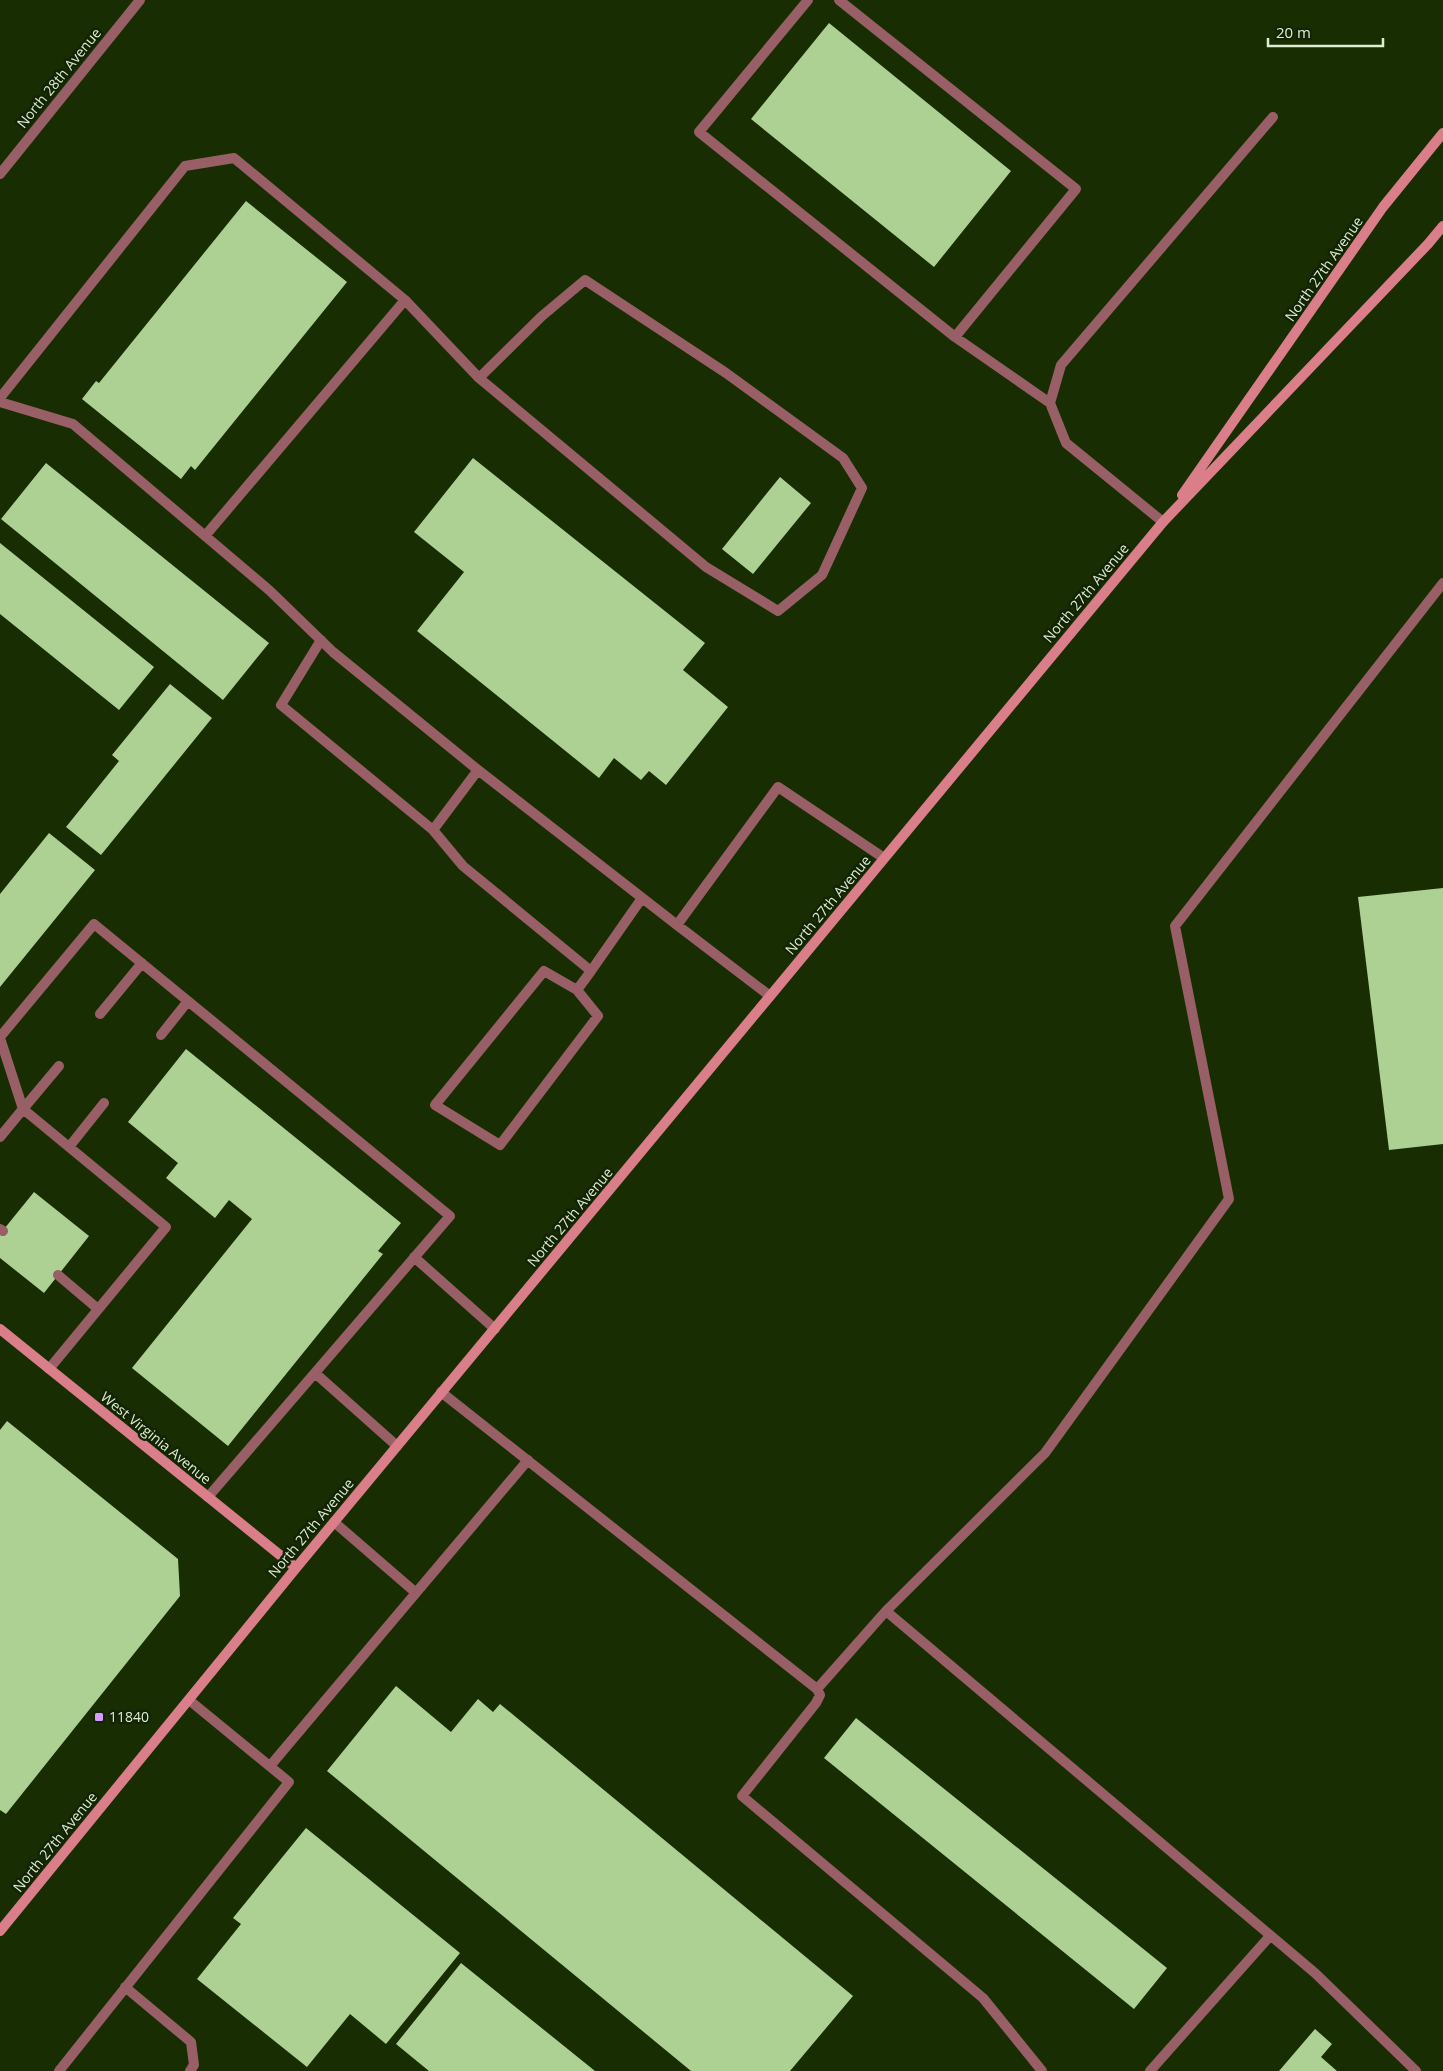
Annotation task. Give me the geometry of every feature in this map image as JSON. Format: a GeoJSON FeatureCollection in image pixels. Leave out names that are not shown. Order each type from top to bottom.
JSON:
{"type":"FeatureCollection","features":[{"type":"Feature","properties":{"kind":"main road","name":"North 27th Avenue"},"geometry":{"type":"LineString","coordinates":[[1163,522],[1383,208],[1443,133]]}},
{"type":"Feature","properties":{"kind":"main road","name":"North 27th Avenue"},"geometry":{"type":"LineString","coordinates":[[0,1931],[296,1568],[1163,522],[1443,226]]}},
{"type":"Feature","properties":{"kind":"main road","name":"West Virginia Avenue"},"geometry":{"type":"LineString","coordinates":[[0,1329],[296,1568]]}},
{"type":"Feature","properties":{"kind":"street","name":"North 28th Avenue"},"geometry":{"type":"LineString","coordinates":[[0,174],[140,0]]}},
{"type":"Feature","properties":{"kind":"street"},"geometry":{"type":"LineString","coordinates":[[808,0],[699,132],[956,337],[1050,403],[1066,443],[1163,522]]}},
{"type":"Feature","properties":{"kind":"street"},"geometry":{"type":"LineString","coordinates":[[839,0],[1076,189],[956,337]]}},
{"type":"Feature","properties":{"kind":"street"},"geometry":{"type":"LineString","coordinates":[[1050,403],[1061,365],[1273,117]]}},
{"type":"Feature","properties":{"kind":"street"},"geometry":{"type":"LineString","coordinates":[[0,398],[185,166],[234,158],[405,300],[479,378],[706,567],[778,611],[822,575],[862,488],[844,458],[726,373],[585,280],[542,316],[479,378]]}},
{"type":"Feature","properties":{"kind":"street"},"geometry":{"type":"LineString","coordinates":[[205,536],[405,300]]}},
{"type":"Feature","properties":{"kind":"street"},"geometry":{"type":"LineString","coordinates":[[0,402],[73,424],[269,590],[320,640],[478,770],[676,926],[770,996]]}},
{"type":"Feature","properties":{"kind":"street"},"geometry":{"type":"LineString","coordinates":[[817,1689],[886,1610],[1045,1453],[1229,1199],[1175,926],[1443,583]]}},
{"type":"Feature","properties":{"kind":"street"},"geometry":{"type":"LineString","coordinates":[[320,640],[281,705],[433,830],[463,866],[591,970]]}},
{"type":"Feature","properties":{"kind":"street"},"geometry":{"type":"LineString","coordinates":[[433,830],[478,770]]}},
{"type":"Feature","properties":{"kind":"street"},"geometry":{"type":"LineString","coordinates":[[676,926],[778,787],[884,858]]}},
{"type":"Feature","properties":{"kind":"street"},"geometry":{"type":"LineString","coordinates":[[577,990],[642,898]]}},
{"type":"Feature","properties":{"kind":"street"},"geometry":{"type":"LineString","coordinates":[[49,1369],[166,1227],[23,1109],[0,1038],[94,924],[450,1216],[208,1497]]}},
{"type":"Feature","properties":{"kind":"street"},"geometry":{"type":"LineString","coordinates":[[100,1014],[142,963]]}},
{"type":"Feature","properties":{"kind":"street"},"geometry":{"type":"LineString","coordinates":[[544,971],[577,990],[598,1016],[500,1145],[435,1106],[544,971]]}},
{"type":"Feature","properties":{"kind":"street"},"geometry":{"type":"LineString","coordinates":[[161,1035],[188,1001]]}},
{"type":"Feature","properties":{"kind":"street"},"geometry":{"type":"LineString","coordinates":[[0,1137],[59,1066]]}},
{"type":"Feature","properties":{"kind":"street"},"geometry":{"type":"LineString","coordinates":[[69,1147],[104,1103]]}},
{"type":"Feature","properties":{"kind":"street"},"geometry":{"type":"LineString","coordinates":[[414,1257],[495,1329]]}},
{"type":"Feature","properties":{"kind":"street"},"geometry":{"type":"LineString","coordinates":[[58,1275],[98,1309]]}},
{"type":"Feature","properties":{"kind":"street"},"geometry":{"type":"LineString","coordinates":[[315,1373],[397,1446]]}},
{"type":"Feature","properties":{"kind":"street"},"geometry":{"type":"LineString","coordinates":[[442,1392],[817,1689],[820,1695],[816,1703],[742,1796],[983,1998],[1042,2071]]}},
{"type":"Feature","properties":{"kind":"street"},"geometry":{"type":"LineString","coordinates":[[270,1766],[528,1460]]}},
{"type":"Feature","properties":{"kind":"street"},"geometry":{"type":"LineString","coordinates":[[334,1522],[415,1592]]}},
{"type":"Feature","properties":{"kind":"street"},"geometry":{"type":"LineString","coordinates":[[886,1610],[1314,1973],[1416,2071]]}},
{"type":"Feature","properties":{"kind":"street"},"geometry":{"type":"LineString","coordinates":[[58,2071],[289,1782],[189,1700]]}},
{"type":"Feature","properties":{"kind":"street"},"geometry":{"type":"LineString","coordinates":[[1150,2071],[1270,1936]]}},
{"type":"Feature","properties":{"kind":"street"},"geometry":{"type":"LineString","coordinates":[[125,1987],[192,2042],[194,2064],[190,2071]]}},
{"type":"Feature","properties":{"kind":"building"},"geometry":{"type":"Polygon","coordinates":[[[829,23],[1011,171],[934,267],[751,119],[829,23]]]}},
{"type":"Feature","properties":{"kind":"building"},"geometry":{"type":"Polygon","coordinates":[[[246,201],[347,282],[195,470],[191,466],[181,479],[82,399],[96,381],[99,383],[246,201]]]}},
{"type":"Feature","properties":{"kind":"building"},"geometry":{"type":"Polygon","coordinates":[[[473,458],[705,643],[683,670],[728,707],[666,785],[649,771],[641,780],[614,758],[599,778],[417,631],[464,572],[414,532],[473,458]]]}},
{"type":"Feature","properties":{"kind":"building"},"geometry":{"type":"Polygon","coordinates":[[[46,463],[269,643],[223,700],[1,519],[46,463]]]}},
{"type":"Feature","properties":{"kind":"building"},"geometry":{"type":"Polygon","coordinates":[[[780,477],[811,503],[753,574],[722,549],[780,477]]]}},
{"type":"Feature","properties":{"kind":"building"},"geometry":{"type":"Polygon","coordinates":[[[0,543],[154,667],[119,710],[0,614],[0,543]]]}},
{"type":"Feature","properties":{"kind":"building"},"geometry":{"type":"Polygon","coordinates":[[[170,684],[212,718],[101,855],[66,827],[119,761],[112,755],[170,684]]]}},
{"type":"Feature","properties":{"kind":"building"},"geometry":{"type":"Polygon","coordinates":[[[49,833],[95,870],[0,987],[0,894],[49,833]]]}},
{"type":"Feature","properties":{"kind":"building"},"geometry":{"type":"Polygon","coordinates":[[[1443,888],[1443,1144],[1389,1150],[1358,897],[1443,888]]]}},
{"type":"Feature","properties":{"kind":"building"},"geometry":{"type":"Polygon","coordinates":[[[186,1049],[401,1223],[378,1251],[383,1254],[228,1446],[132,1368],[252,1219],[229,1200],[215,1218],[166,1178],[178,1163],[128,1122],[186,1049]]]}},
{"type":"Feature","properties":{"kind":"building"},"geometry":{"type":"Polygon","coordinates":[[[34,1192],[89,1236],[44,1293],[0,1258],[0,1234],[34,1192]]]}},
{"type":"Feature","properties":{"kind":"building"},"geometry":{"type":"Polygon","coordinates":[[[7,1421],[178,1559],[180,1596],[6,1814],[0,1810],[0,1430],[7,1421]]]}},
{"type":"Feature","properties":{"kind":"building"},"geometry":{"type":"Polygon","coordinates":[[[396,1686],[451,1732],[478,1699],[493,1712],[500,1704],[853,1996],[790,2071],[691,2071],[327,1771],[396,1686]]]}},
{"type":"Feature","properties":{"kind":"building"},"geometry":{"type":"Polygon","coordinates":[[[856,1718],[1167,1968],[1134,2009],[824,1758],[856,1718]]]}},
{"type":"Feature","properties":{"kind":"building"},"geometry":{"type":"Polygon","coordinates":[[[306,1828],[460,1953],[386,2044],[350,2014],[307,2067],[197,1979],[241,1924],[233,1918],[306,1828]]]}},
{"type":"Feature","properties":{"kind":"building"},"geometry":{"type":"Polygon","coordinates":[[[461,1963],[595,2071],[429,2071],[396,2044],[461,1963]]]}},
{"type":"Feature","properties":{"kind":"building"},"geometry":{"type":"Polygon","coordinates":[[[1315,2029],[1332,2044],[1321,2057],[1337,2071],[1279,2071],[1315,2029]]]}},
{"type":"Feature","properties":{"kind":"place","name":"11840"},"geometry":{"type":"Point","coordinates":[99,1717]}}]}
